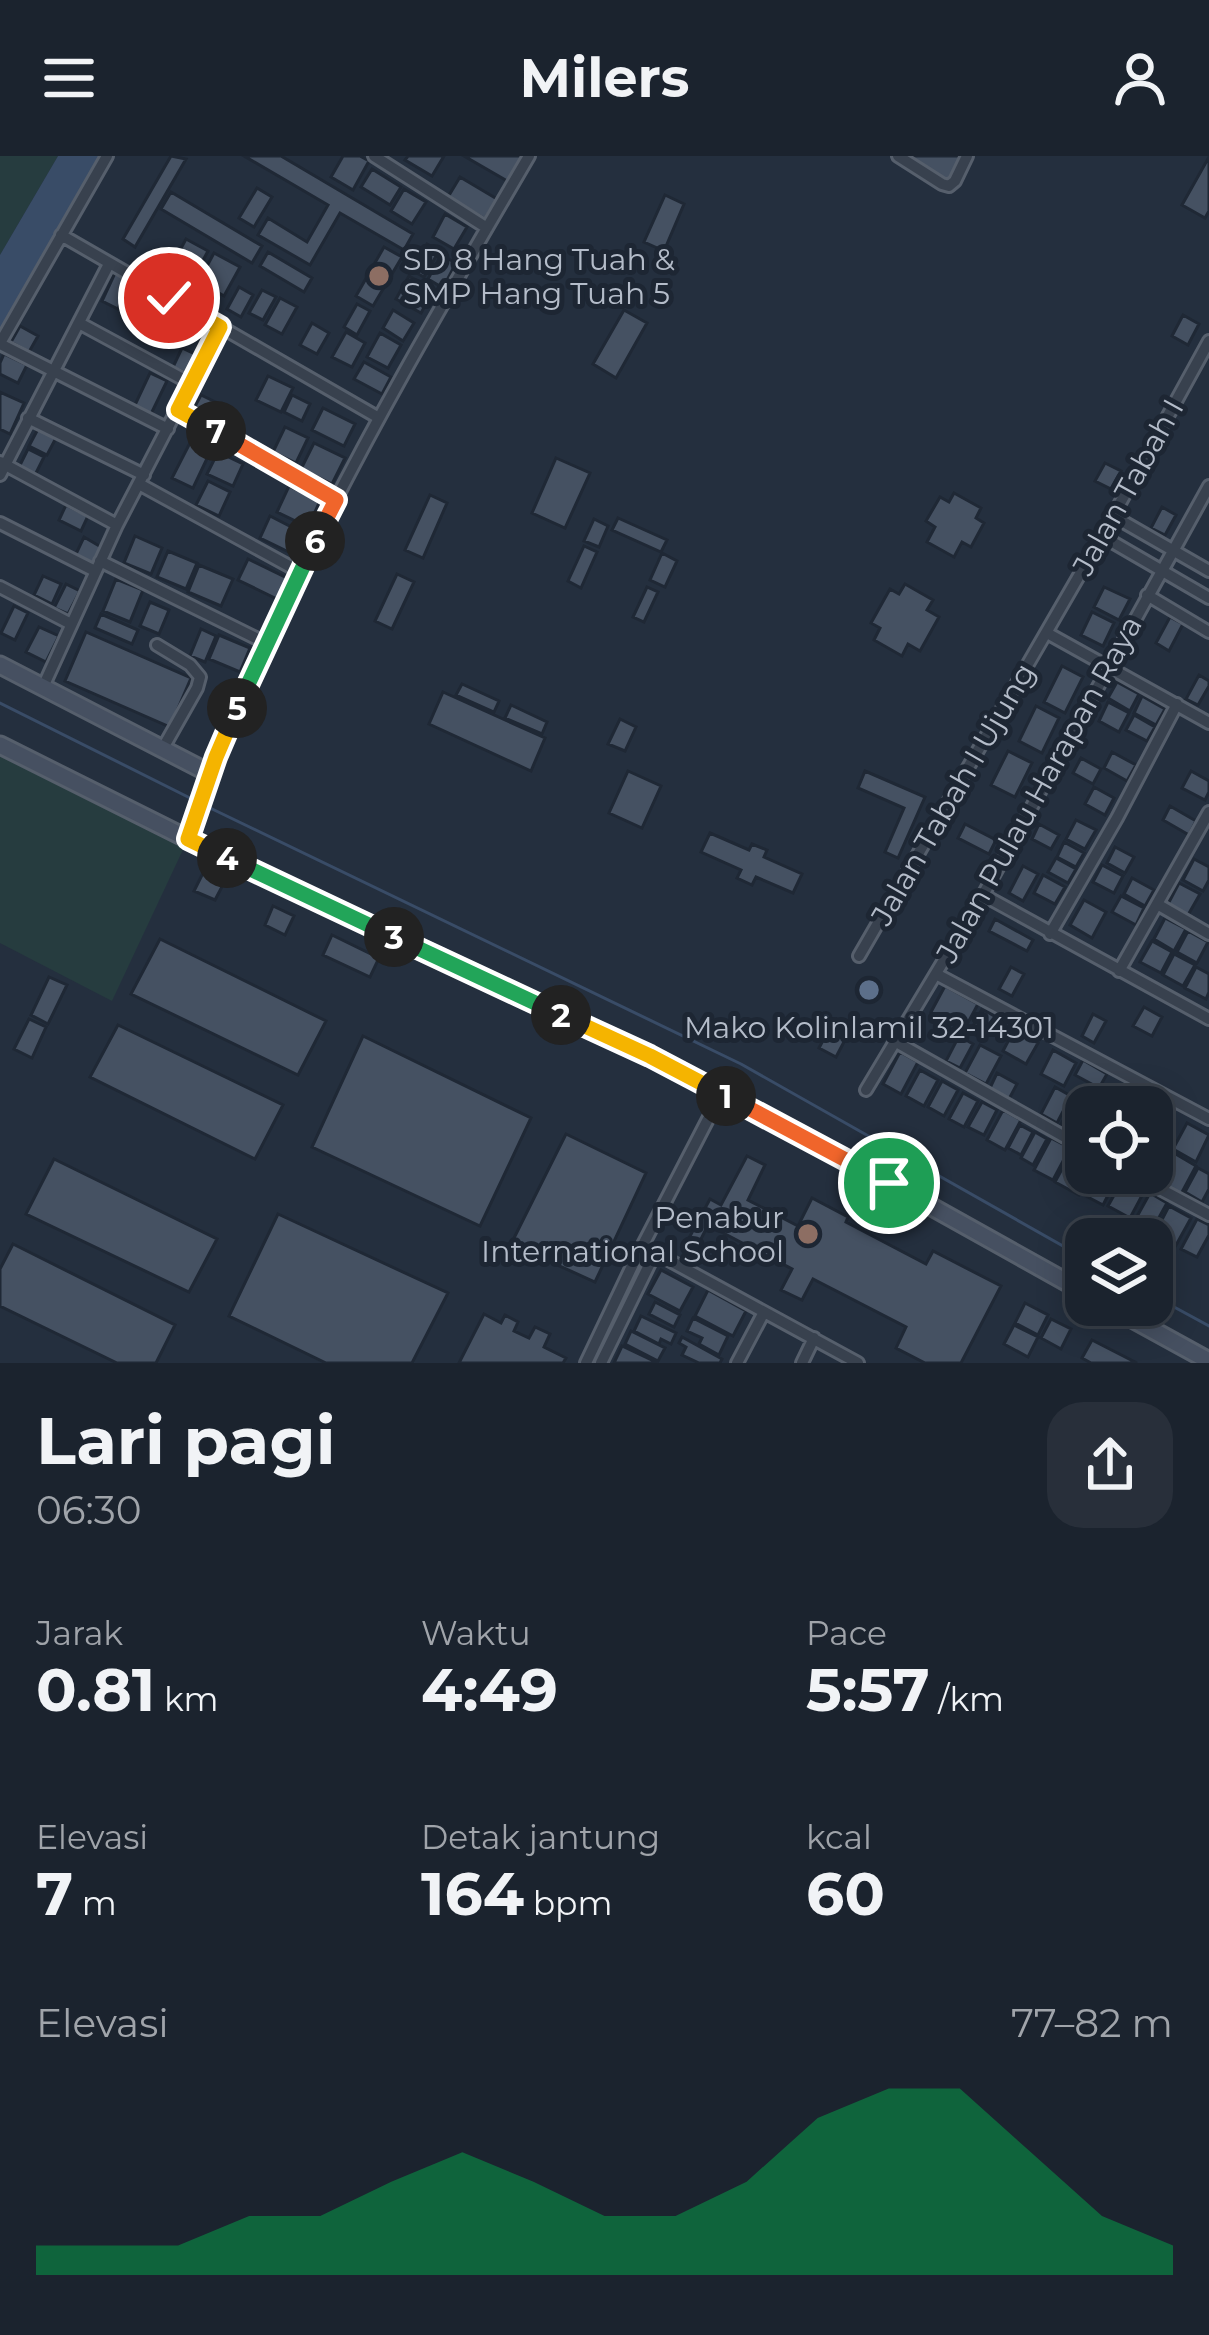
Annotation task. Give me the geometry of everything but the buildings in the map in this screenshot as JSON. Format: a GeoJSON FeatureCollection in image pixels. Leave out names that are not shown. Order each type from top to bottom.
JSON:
{"type":"FeatureCollection","features":[{"type":"Feature","properties":{"kind":"street"},"geometry":{"type":"LineString","coordinates":[[106,156],[0,343],[168,429]]}},
{"type":"Feature","properties":{"kind":"street"},"geometry":{"type":"LineString","coordinates":[[374,156],[390,160],[487,228]]}},
{"type":"Feature","properties":{"kind":"street"},"geometry":{"type":"LineString","coordinates":[[190,832],[266,643],[336,500],[529,156]]}},
{"type":"Feature","properties":{"kind":"street"},"geometry":{"type":"LineString","coordinates":[[898,156],[950,186],[967,156]]}},
{"type":"Feature","properties":{"kind":"street"},"geometry":{"type":"LineString","coordinates":[[61,235],[379,418]]}},
{"type":"Feature","properties":{"kind":"street"},"geometry":{"type":"LineString","coordinates":[[109,264],[2,467],[117,525]]}},
{"type":"Feature","properties":{"kind":"street"},"geometry":{"type":"LineString","coordinates":[[79,323],[192,384]]}},
{"type":"Feature","properties":{"kind":"street"},"geometry":{"type":"LineString","coordinates":[[43,687],[117,525],[220,327]]}},
{"type":"Feature","properties":{"kind":"street","name":"Jalan Tabah I"},"geometry":{"type":"LineString","coordinates":[[1047,633],[1209,341]]}},
{"type":"Feature","properties":{"kind":"street"},"geometry":{"type":"LineString","coordinates":[[178,410],[336,500]]}},
{"type":"Feature","properties":{"kind":"street"},"geometry":{"type":"LineString","coordinates":[[28,418],[300,572]]}},
{"type":"Feature","properties":{"kind":"street","name":"Jalan Pulau Harapan Raya"},"geometry":{"type":"LineString","coordinates":[[866,1090],[982,895],[1209,486]]}},
{"type":"Feature","properties":{"kind":"street"},"geometry":{"type":"LineString","coordinates":[[1113,516],[1209,571]]}},
{"type":"Feature","properties":{"kind":"street"},"geometry":{"type":"LineString","coordinates":[[0,523],[266,643]]}},
{"type":"Feature","properties":{"kind":"street"},"geometry":{"type":"LineString","coordinates":[[1102,536],[1209,598]]}},
{"type":"Feature","properties":{"kind":"street"},"geometry":{"type":"LineString","coordinates":[[0,587],[71,623]]}},
{"type":"Feature","properties":{"kind":"street"},"geometry":{"type":"LineString","coordinates":[[1147,595],[1209,632]]}},
{"type":"Feature","properties":{"kind":"street"},"geometry":{"type":"LineString","coordinates":[[1047,633],[1209,723]]}},
{"type":"Feature","properties":{"kind":"street","name":"Jalan Tabah I Ujung"},"geometry":{"type":"LineString","coordinates":[[860,956],[1047,633]]}},
{"type":"Feature","properties":{"kind":"street"},"geometry":{"type":"LineString","coordinates":[[157,645],[190,665],[200,677],[164,748]]}},
{"type":"Feature","properties":{"kind":"street"},"geometry":{"type":"LineString","coordinates":[[0,665],[164,748],[209,781]]}},
{"type":"Feature","properties":{"kind":"street"},"geometry":{"type":"LineString","coordinates":[[1050,934],[1177,704]]}},
{"type":"Feature","properties":{"kind":"street"},"geometry":{"type":"LineString","coordinates":[[0,745],[650,1056],[1065,1282]]}},
{"type":"Feature","properties":{"kind":"street"},"geometry":{"type":"LineString","coordinates":[[1119,970],[1209,812]]}},
{"type":"Feature","properties":{"kind":"street"},"geometry":{"type":"LineString","coordinates":[[1193,841],[1209,850]]}},
{"type":"Feature","properties":{"kind":"street"},"geometry":{"type":"LineString","coordinates":[[982,895],[1209,1019]]}},
{"type":"Feature","properties":{"kind":"street"},"geometry":{"type":"LineString","coordinates":[[1157,904],[1209,934]]}},
{"type":"Feature","properties":{"kind":"street"},"geometry":{"type":"LineString","coordinates":[[936,974],[1209,1119]]}},
{"type":"Feature","properties":{"kind":"street"},"geometry":{"type":"LineString","coordinates":[[896,1042],[1065,1137]]}},
{"type":"Feature","properties":{"kind":"street"},"geometry":{"type":"LineString","coordinates":[[586,1363],[721,1094]]}},
{"type":"Feature","properties":{"kind":"street"},"geometry":{"type":"LineString","coordinates":[[1170,1194],[1209,1215]]}},
{"type":"Feature","properties":{"kind":"street"},"geometry":{"type":"LineString","coordinates":[[601,1363],[657,1256],[858,1363]]}},
{"type":"Feature","properties":{"kind":"street"},"geometry":{"type":"LineString","coordinates":[[737,1363],[764,1312]]}},
{"type":"Feature","properties":{"kind":"street"},"geometry":{"type":"LineString","coordinates":[[1145,1326],[1209,1361]]}},
{"type":"Feature","properties":{"kind":"street"},"geometry":{"type":"LineString","coordinates":[[802,1363],[814,1338]]}},
{"type":"Feature","properties":{"kind":"green space"},"geometry":{"type":"Polygon","coordinates":[[[0,156],[58,156],[0,255],[0,156]]]}},
{"type":"Feature","properties":{"kind":"green space"},"geometry":{"type":"Polygon","coordinates":[[[0,745],[188,839],[112,1001],[0,943],[0,745]]]}},
{"type":"Feature","properties":{"kind":"water"},"geometry":{"type":"Polygon","coordinates":[[[58,156],[103,156],[0,330],[0,255],[58,156]]]}},
{"type":"Feature","properties":{"kind":"waterway"},"geometry":{"type":"LineString","coordinates":[[0,703],[194,800]]}},
{"type":"Feature","properties":{"kind":"waterway"},"geometry":{"type":"LineString","coordinates":[[208,807],[741,1064],[1065,1247]]}},
{"type":"Feature","properties":{"kind":"waterway"},"geometry":{"type":"LineString","coordinates":[[1173,1306],[1209,1326]]}},
{"type":"Feature","properties":{"kind":"place","name":"SD 8 Hang Tuah & SMP Hang Tuah 5"},"geometry":{"type":"Point","coordinates":[379,276]}},
{"type":"Feature","properties":{"kind":"place","name":"Mako Kolinlamil 32-14301"},"geometry":{"type":"Point","coordinates":[869,990]}},
{"type":"Feature","properties":{"kind":"place","name":"Penabur International School"},"geometry":{"type":"Point","coordinates":[808,1234]}},
{"type":"Feature","properties":{"kind":"route"},"geometry":{"type":"LineString","coordinates":[[169,298],[220,327],[178,410],[336,500],[216,757],[188,839],[650,1056],[889,1183]]}}]}
